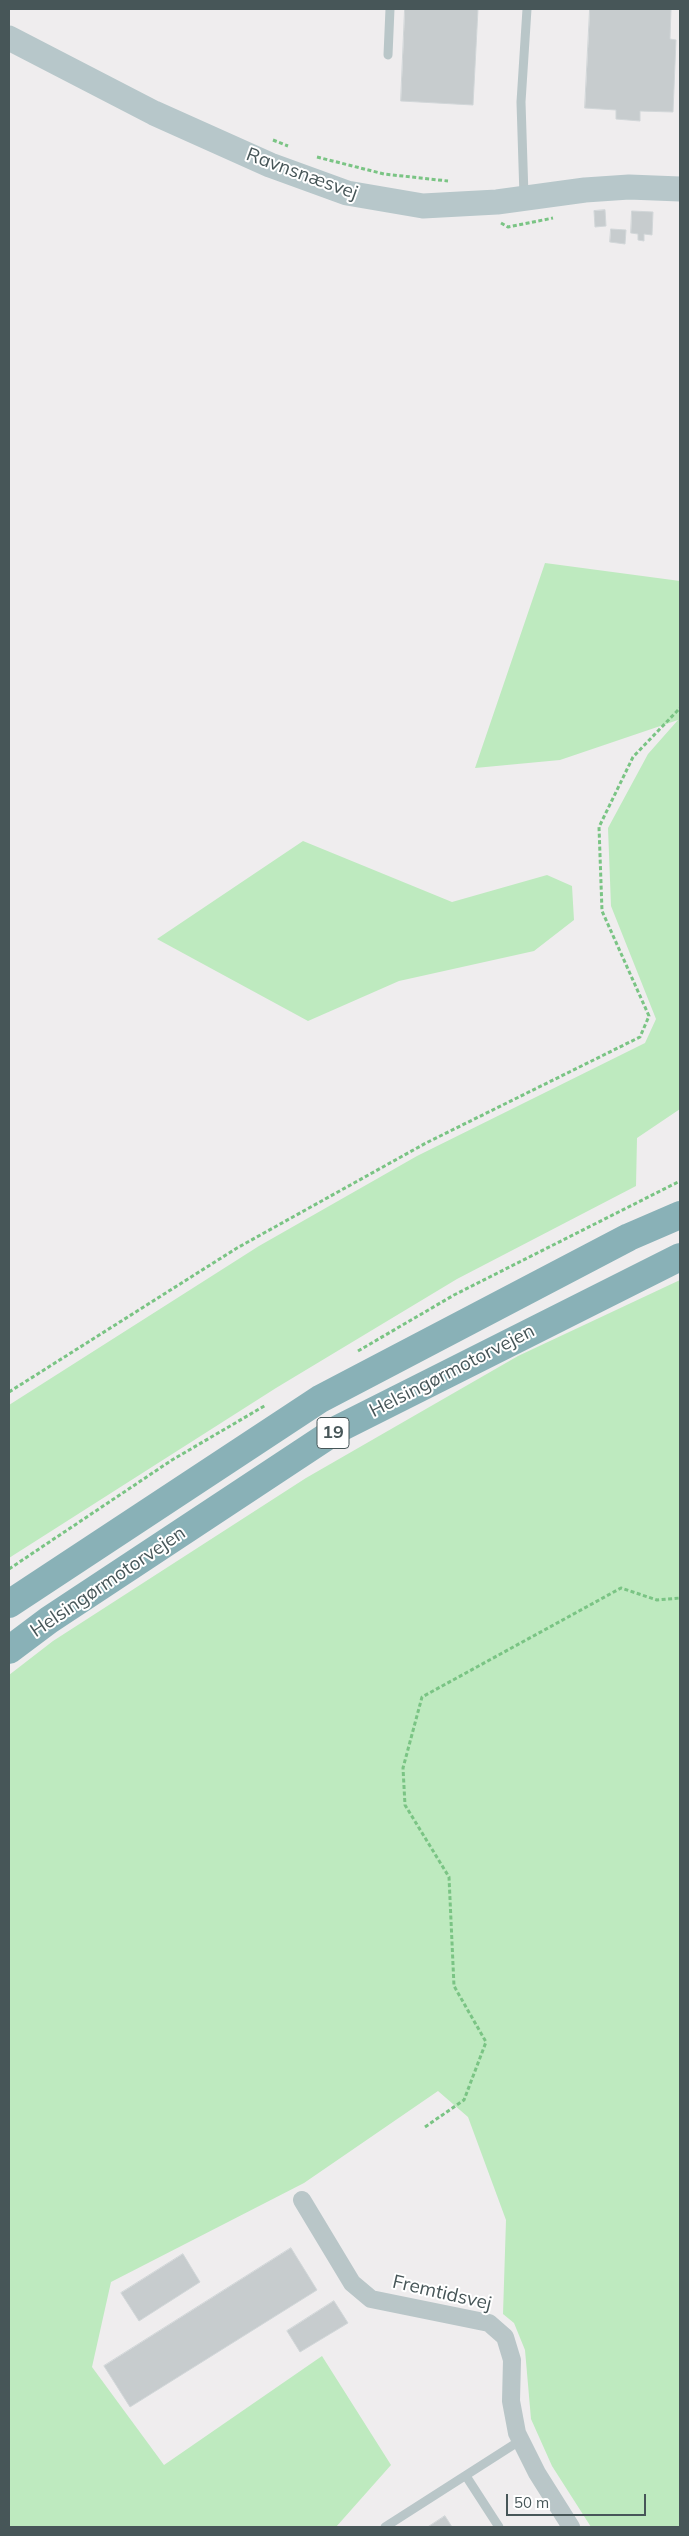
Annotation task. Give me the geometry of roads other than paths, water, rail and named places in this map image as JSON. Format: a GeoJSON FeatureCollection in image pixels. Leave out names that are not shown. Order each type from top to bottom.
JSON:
{"type":"FeatureCollection","features":[{"type":"Feature","properties":{"kind":"highway","name":"Helsingørmotorvejen"},"geometry":{"type":"LineString","coordinates":[[9,1604],[320,1399],[629,1237],[680,1215]]}},
{"type":"Feature","properties":{"kind":"highway","name":"Helsingørmotorvejen"},"geometry":{"type":"LineString","coordinates":[[9,1650],[49,1620],[338,1429],[680,1257]]}},
{"type":"Feature","properties":{"kind":"main road","name":"Ravnsnæsvej"},"geometry":{"type":"LineString","coordinates":[[9,38],[154,113],[270,165],[347,193],[423,206],[524,199],[586,190],[629,187],[680,188]]}},
{"type":"Feature","properties":{"kind":"street","name":"Fremtidsvej"},"geometry":{"type":"LineString","coordinates":[[302,2200],[352,2283],[371,2298],[489,2322],[505,2337],[512,2360],[512,2401],[517,2433],[537,2473],[571,2527]]}},
{"type":"Feature","properties":{"kind":"lane"},"geometry":{"type":"LineString","coordinates":[[388,55],[390,9]]}},
{"type":"Feature","properties":{"kind":"lane"},"geometry":{"type":"LineString","coordinates":[[524,199],[521,102],[527,9]]}},
{"type":"Feature","properties":{"kind":"lane"},"geometry":{"type":"LineString","coordinates":[[385,2527],[521,2440]]}},
{"type":"Feature","properties":{"kind":"lane"},"geometry":{"type":"LineString","coordinates":[[466,2476],[499,2527]]}}]}
